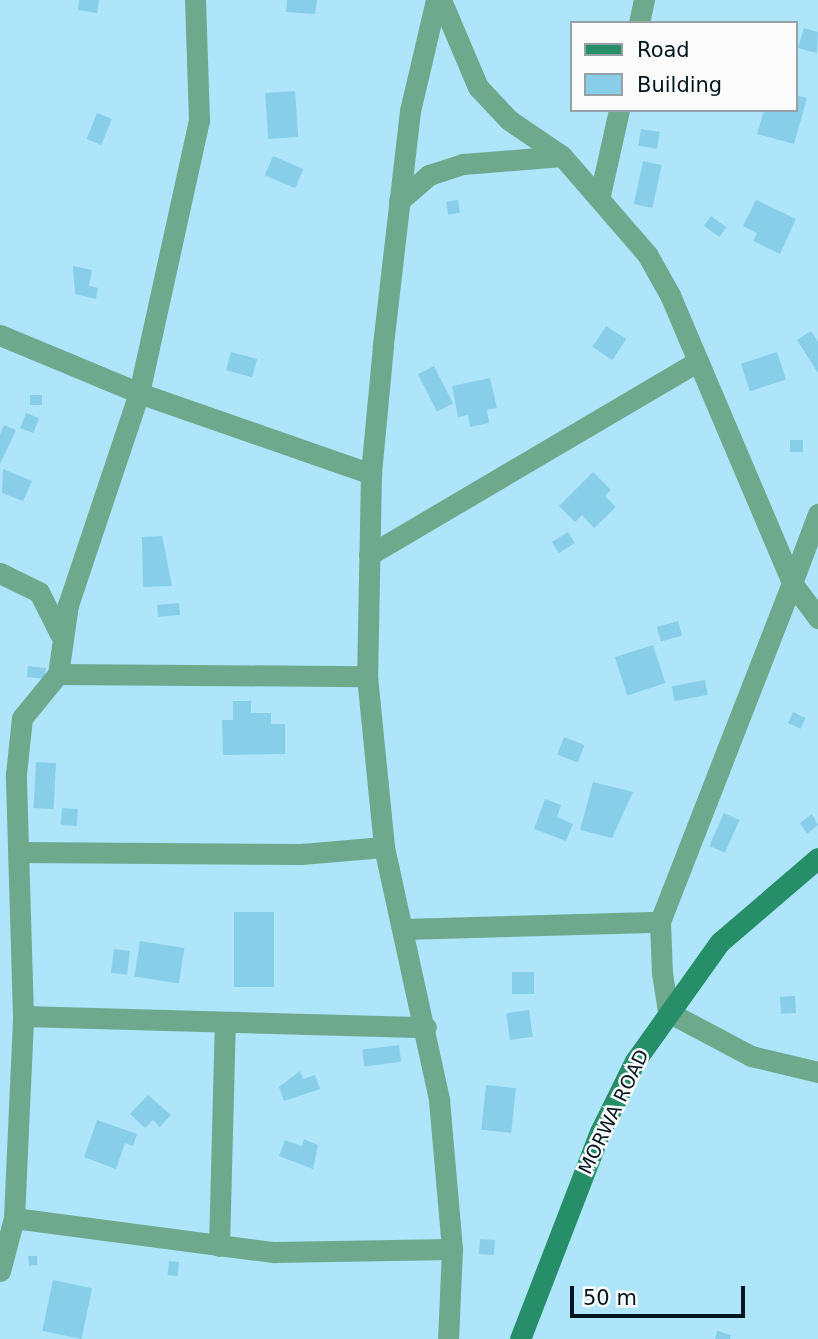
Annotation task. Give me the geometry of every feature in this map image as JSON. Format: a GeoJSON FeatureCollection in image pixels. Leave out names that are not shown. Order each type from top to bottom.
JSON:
{"type":"FeatureCollection","features":[{"type":"Feature","properties":{"kind":"main road","name":"MORWA ROAD"},"geometry":{"type":"LineString","coordinates":[[520,1339],[600,1132],[668,1012],[720,942],[818,858]]}},
{"type":"Feature","properties":{"kind":"street"},"geometry":{"type":"LineString","coordinates":[[0,1271],[14,1218],[23,1016],[16,774],[22,718],[58,674],[60,634],[139,393],[199,120],[195,0]]}},
{"type":"Feature","properties":{"kind":"street"},"geometry":{"type":"LineString","coordinates":[[436,0],[410,111],[371,474],[367,676],[384,847],[426,1027],[447,1163],[452,1249],[450,1338]]}},
{"type":"Feature","properties":{"kind":"street"},"geometry":{"type":"LineString","coordinates":[[441,0],[478,87],[509,120],[562,156],[600,195],[647,254],[698,361],[792,583],[818,618]]}},
{"type":"Feature","properties":{"kind":"street"},"geometry":{"type":"LineString","coordinates":[[639,21],[644,0]]}},
{"type":"Feature","properties":{"kind":"street"},"geometry":{"type":"LineString","coordinates":[[600,195],[619,112]]}},
{"type":"Feature","properties":{"kind":"street"},"geometry":{"type":"LineString","coordinates":[[399,201],[429,175],[463,164],[562,156]]}},
{"type":"Feature","properties":{"kind":"street"},"geometry":{"type":"LineString","coordinates":[[0,335],[139,393],[371,474]]}},
{"type":"Feature","properties":{"kind":"street"},"geometry":{"type":"LineString","coordinates":[[369,555],[698,361]]}},
{"type":"Feature","properties":{"kind":"street"},"geometry":{"type":"LineString","coordinates":[[818,514],[660,922],[668,1012],[751,1056],[818,1072]]}},
{"type":"Feature","properties":{"kind":"street"},"geometry":{"type":"LineString","coordinates":[[0,573],[39,592],[60,634]]}},
{"type":"Feature","properties":{"kind":"street"},"geometry":{"type":"LineString","coordinates":[[58,674],[367,676]]}},
{"type":"Feature","properties":{"kind":"street"},"geometry":{"type":"LineString","coordinates":[[20,852],[301,854],[384,847]]}},
{"type":"Feature","properties":{"kind":"street"},"geometry":{"type":"LineString","coordinates":[[403,929],[660,922]]}},
{"type":"Feature","properties":{"kind":"street"},"geometry":{"type":"LineString","coordinates":[[23,1016],[225,1024],[426,1027]]}},
{"type":"Feature","properties":{"kind":"street"},"geometry":{"type":"LineString","coordinates":[[219,1246],[225,1024]]}},
{"type":"Feature","properties":{"kind":"street"},"geometry":{"type":"LineString","coordinates":[[14,1218],[274,1252],[452,1249]]}},
{"type":"Feature","properties":{"kind":"building"},"geometry":{"type":"Polygon","coordinates":[[[79,0],[99,0],[97,13],[78,10],[79,0]]]}},
{"type":"Feature","properties":{"kind":"building"},"geometry":{"type":"Polygon","coordinates":[[[287,0],[317,0],[315,14],[286,12],[287,0]]]}},
{"type":"Feature","properties":{"kind":"building"},"geometry":{"type":"Polygon","coordinates":[[[804,28],[818,32],[817,53],[798,48],[804,28]]]}},
{"type":"Feature","properties":{"kind":"building"},"geometry":{"type":"Polygon","coordinates":[[[295,91],[298,137],[268,139],[265,93],[295,91]]]}},
{"type":"Feature","properties":{"kind":"building"},"geometry":{"type":"Polygon","coordinates":[[[797,96],[807,98],[794,144],[757,134],[763,112],[797,112],[797,96]]]}},
{"type":"Feature","properties":{"kind":"building"},"geometry":{"type":"Polygon","coordinates":[[[97,113],[112,119],[101,145],[87,139],[97,113]]]}},
{"type":"Feature","properties":{"kind":"building"},"geometry":{"type":"Polygon","coordinates":[[[641,129],[660,132],[657,149],[638,146],[641,129]]]}},
{"type":"Feature","properties":{"kind":"building"},"geometry":{"type":"Polygon","coordinates":[[[273,156],[303,169],[295,188],[265,175],[273,156]]]}},
{"type":"Feature","properties":{"kind":"building"},"geometry":{"type":"Polygon","coordinates":[[[643,161],[662,165],[652,208],[634,204],[643,161]]]}},
{"type":"Feature","properties":{"kind":"building"},"geometry":{"type":"Polygon","coordinates":[[[458,200],[460,213],[448,215],[446,202],[458,200]]]}},
{"type":"Feature","properties":{"kind":"building"},"geometry":{"type":"Polygon","coordinates":[[[756,200],[796,219],[780,254],[753,241],[757,233],[743,226],[756,200]]]}},
{"type":"Feature","properties":{"kind":"building"},"geometry":{"type":"Polygon","coordinates":[[[711,216],[726,227],[719,237],[704,226],[711,216]]]}},
{"type":"Feature","properties":{"kind":"building"},"geometry":{"type":"Polygon","coordinates":[[[73,266],[92,270],[89,286],[98,288],[96,299],[75,294],[73,266]]]}},
{"type":"Feature","properties":{"kind":"building"},"geometry":{"type":"Polygon","coordinates":[[[606,326],[626,339],[613,360],[592,347],[606,326]]]}},
{"type":"Feature","properties":{"kind":"building"},"geometry":{"type":"Polygon","coordinates":[[[811,331],[818,342],[818,373],[797,340],[811,331]]]}},
{"type":"Feature","properties":{"kind":"building"},"geometry":{"type":"Polygon","coordinates":[[[231,352],[257,359],[252,377],[226,370],[231,352]]]}},
{"type":"Feature","properties":{"kind":"building"},"geometry":{"type":"Polygon","coordinates":[[[777,352],[786,380],[750,391],[741,364],[777,352]]]}},
{"type":"Feature","properties":{"kind":"building"},"geometry":{"type":"Polygon","coordinates":[[[434,366],[453,403],[437,412],[418,374],[434,366]]]}},
{"type":"Feature","properties":{"kind":"building"},"geometry":{"type":"Polygon","coordinates":[[[490,378],[497,408],[487,410],[489,423],[470,427],[468,415],[458,417],[452,386],[490,378]]]}},
{"type":"Feature","properties":{"kind":"building"},"geometry":{"type":"Polygon","coordinates":[[[30,395],[42,395],[42,405],[30,405],[30,395]]]}},
{"type":"Feature","properties":{"kind":"building"},"geometry":{"type":"Polygon","coordinates":[[[26,413],[39,418],[33,433],[20,428],[26,413]]]}},
{"type":"Feature","properties":{"kind":"building"},"geometry":{"type":"Polygon","coordinates":[[[4,425],[16,430],[0,464],[0,434],[4,425]]]}},
{"type":"Feature","properties":{"kind":"building"},"geometry":{"type":"Polygon","coordinates":[[[790,440],[803,440],[803,452],[790,452],[790,440]]]}},
{"type":"Feature","properties":{"kind":"building"},"geometry":{"type":"Polygon","coordinates":[[[3,469],[32,481],[23,501],[2,493],[3,469]]]}},
{"type":"Feature","properties":{"kind":"building"},"geometry":{"type":"Polygon","coordinates":[[[593,472],[611,490],[605,496],[616,507],[594,528],[582,515],[575,522],[559,506],[593,472]]]}},
{"type":"Feature","properties":{"kind":"building"},"geometry":{"type":"Polygon","coordinates":[[[568,532],[575,543],[559,553],[552,542],[568,532]]]}},
{"type":"Feature","properties":{"kind":"building"},"geometry":{"type":"Polygon","coordinates":[[[162,536],[172,586],[143,587],[142,537],[162,536]]]}},
{"type":"Feature","properties":{"kind":"building"},"geometry":{"type":"Polygon","coordinates":[[[179,603],[180,615],[158,617],[157,605],[179,603]]]}},
{"type":"Feature","properties":{"kind":"building"},"geometry":{"type":"Polygon","coordinates":[[[678,621],[682,635],[661,641],[657,627],[678,621]]]}},
{"type":"Feature","properties":{"kind":"building"},"geometry":{"type":"Polygon","coordinates":[[[653,645],[665,683],[627,695],[615,657],[653,645]]]}},
{"type":"Feature","properties":{"kind":"building"},"geometry":{"type":"Polygon","coordinates":[[[28,666],[46,668],[45,679],[27,677],[28,666]]]}},
{"type":"Feature","properties":{"kind":"building"},"geometry":{"type":"Polygon","coordinates":[[[705,680],[708,695],[674,701],[672,686],[705,680]]]}},
{"type":"Feature","properties":{"kind":"building"},"geometry":{"type":"Polygon","coordinates":[[[233,701],[251,701],[251,713],[271,713],[271,724],[285,724],[285,754],[223,755],[222,720],[233,720],[233,701]]]}},
{"type":"Feature","properties":{"kind":"building"},"geometry":{"type":"Polygon","coordinates":[[[793,712],[806,718],[801,729],[788,723],[793,712]]]}},
{"type":"Feature","properties":{"kind":"building"},"geometry":{"type":"Polygon","coordinates":[[[564,737],[585,745],[578,763],[557,755],[564,737]]]}},
{"type":"Feature","properties":{"kind":"building"},"geometry":{"type":"Polygon","coordinates":[[[36,762],[56,763],[54,809],[34,808],[36,762]]]}},
{"type":"Feature","properties":{"kind":"building"},"geometry":{"type":"Polygon","coordinates":[[[593,782],[633,792],[612,838],[580,830],[593,782]]]}},
{"type":"Feature","properties":{"kind":"building"},"geometry":{"type":"Polygon","coordinates":[[[545,799],[561,805],[557,817],[573,824],[566,841],[534,829],[545,799]]]}},
{"type":"Feature","properties":{"kind":"building"},"geometry":{"type":"Polygon","coordinates":[[[62,808],[78,809],[77,826],[61,825],[62,808]]]}},
{"type":"Feature","properties":{"kind":"building"},"geometry":{"type":"Polygon","coordinates":[[[724,813],[740,820],[725,853],[709,846],[724,813]]]}},
{"type":"Feature","properties":{"kind":"building"},"geometry":{"type":"Polygon","coordinates":[[[812,814],[818,825],[807,834],[800,823],[812,814]]]}},
{"type":"Feature","properties":{"kind":"building"},"geometry":{"type":"Polygon","coordinates":[[[234,912],[274,912],[274,987],[234,987],[234,912]]]}},
{"type":"Feature","properties":{"kind":"building"},"geometry":{"type":"Polygon","coordinates":[[[140,941],[184,948],[179,984],[134,977],[140,941]]]}},
{"type":"Feature","properties":{"kind":"building"},"geometry":{"type":"Polygon","coordinates":[[[114,949],[130,951],[127,975],[111,973],[114,949]]]}},
{"type":"Feature","properties":{"kind":"building"},"geometry":{"type":"Polygon","coordinates":[[[512,972],[534,972],[534,994],[512,994],[512,972]]]}},
{"type":"Feature","properties":{"kind":"building"},"geometry":{"type":"Polygon","coordinates":[[[795,996],[796,1013],[781,1014],[780,997],[795,996]]]}},
{"type":"Feature","properties":{"kind":"building"},"geometry":{"type":"Polygon","coordinates":[[[529,1010],[533,1037],[510,1040],[506,1013],[529,1010]]]}},
{"type":"Feature","properties":{"kind":"building"},"geometry":{"type":"Polygon","coordinates":[[[399,1045],[401,1062],[364,1066],[362,1050],[399,1045]]]}},
{"type":"Feature","properties":{"kind":"building"},"geometry":{"type":"Polygon","coordinates":[[[300,1071],[303,1079],[315,1075],[320,1089],[284,1101],[279,1087],[300,1071]]]}},
{"type":"Feature","properties":{"kind":"building"},"geometry":{"type":"Polygon","coordinates":[[[486,1085],[516,1088],[511,1133],[481,1130],[486,1085]]]}},
{"type":"Feature","properties":{"kind":"building"},"geometry":{"type":"Polygon","coordinates":[[[148,1095],[171,1115],[160,1127],[153,1120],[145,1128],[130,1114],[148,1095]]]}},
{"type":"Feature","properties":{"kind":"building"},"geometry":{"type":"Polygon","coordinates":[[[97,1120],[137,1134],[133,1146],[125,1143],[116,1169],[84,1157],[97,1120]]]}},
{"type":"Feature","properties":{"kind":"building"},"geometry":{"type":"Polygon","coordinates":[[[304,1139],[318,1145],[313,1169],[279,1156],[285,1140],[302,1146],[304,1139]]]}},
{"type":"Feature","properties":{"kind":"building"},"geometry":{"type":"Polygon","coordinates":[[[480,1239],[495,1240],[494,1255],[479,1254],[480,1239]]]}},
{"type":"Feature","properties":{"kind":"building"},"geometry":{"type":"Polygon","coordinates":[[[28,1256],[37,1256],[37,1265],[29,1266],[28,1256]]]}},
{"type":"Feature","properties":{"kind":"building"},"geometry":{"type":"Polygon","coordinates":[[[169,1261],[179,1262],[177,1276],[168,1275],[169,1261]]]}},
{"type":"Feature","properties":{"kind":"building"},"geometry":{"type":"Polygon","coordinates":[[[53,1280],[92,1288],[81,1339],[42,1331],[53,1280]]]}},
{"type":"Feature","properties":{"kind":"building"},"geometry":{"type":"Polygon","coordinates":[[[717,1331],[731,1335],[730,1339],[715,1339],[717,1331]]]}}]}
